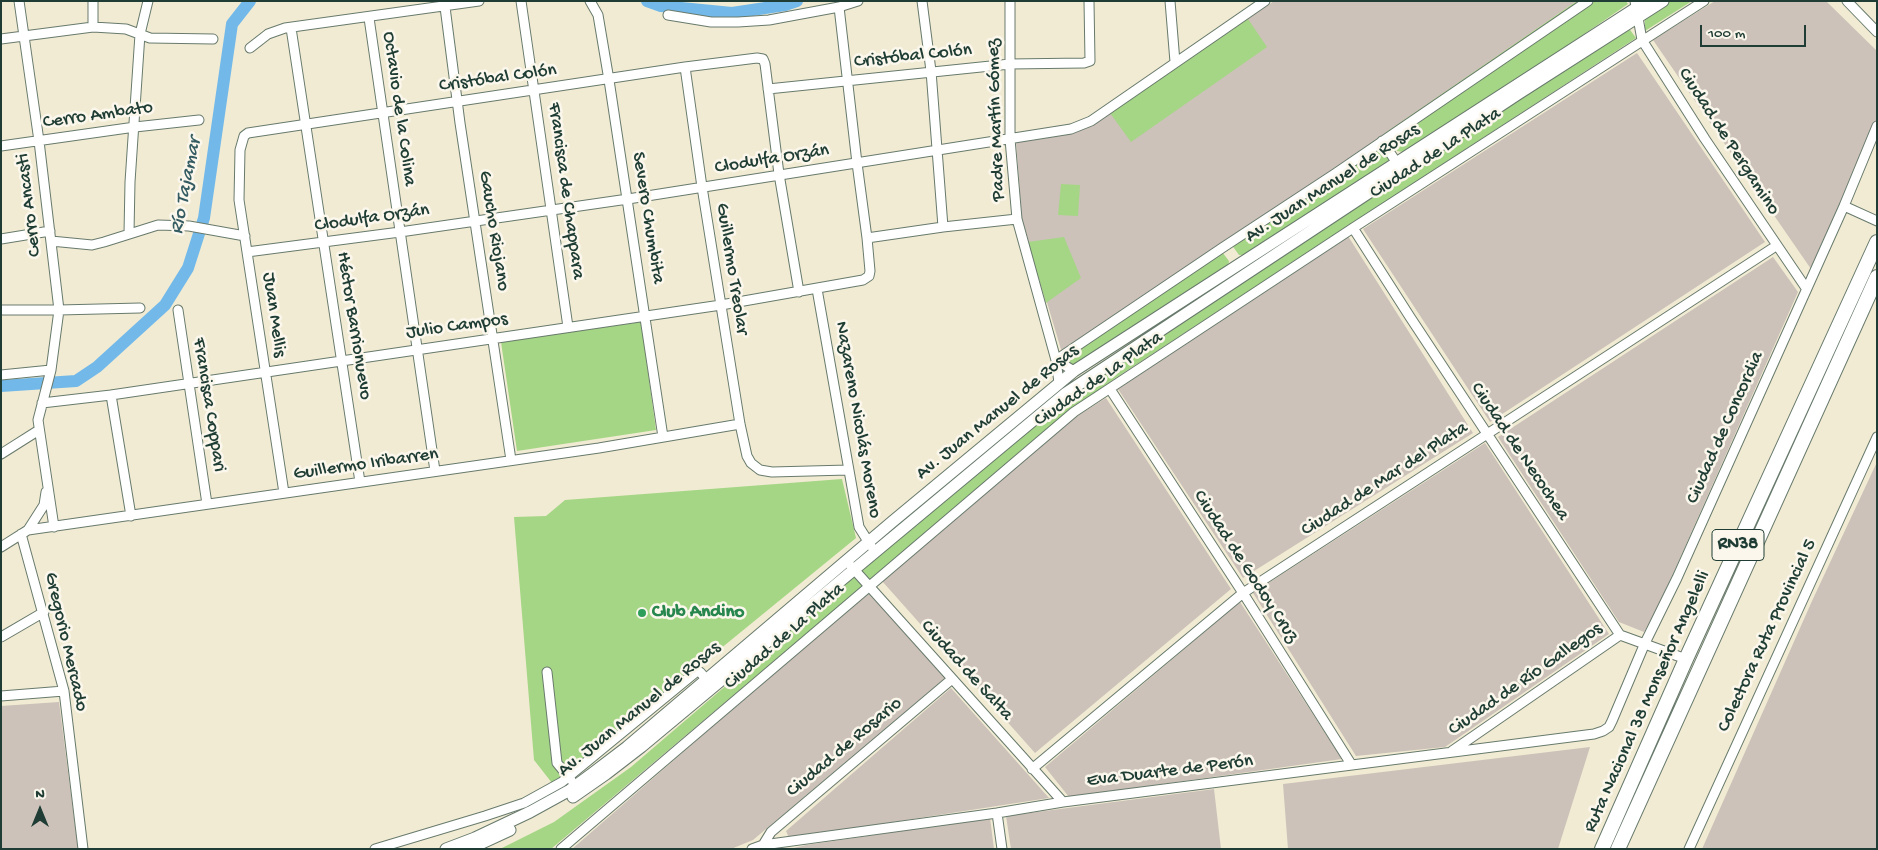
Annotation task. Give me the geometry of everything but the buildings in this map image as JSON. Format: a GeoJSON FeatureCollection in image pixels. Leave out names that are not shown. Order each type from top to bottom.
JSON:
{"type":"FeatureCollection","features":[{"type":"Feature","properties":{"kind":"highway","name":"Ruta Nacional 38 Monseñor Angelelli"},"geometry":{"type":"LineString","coordinates":[[1602,849],[1686,659],[1877,242]]}},
{"type":"Feature","properties":{"kind":"highway","name":"Ruta Nacional 38 Monseñor Angelelli"},"geometry":{"type":"LineString","coordinates":[[1618,849],[1877,277]]}},
{"type":"Feature","properties":{"kind":"main road","name":"Av. Juan Manuel de Rosas"},"geometry":{"type":"LineString","coordinates":[[446,849],[475,838],[530,812],[572,781],[628,746],[868,542],[1074,371],[1639,7],[1663,1]]}},
{"type":"Feature","properties":{"kind":"main road","name":"Av. Juan Manuel de Rosas"},"geometry":{"type":"LineString","coordinates":[[468,849],[505,833],[560,805],[606,774],[855,570],[1066,393],[1389,179],[1639,7]]}},
{"type":"Feature","properties":{"kind":"street","name":"Cerro Ancasti"},"geometry":{"type":"LineString","coordinates":[[19,1],[39,141],[58,310],[51,370]]}},
{"type":"Feature","properties":{"kind":"street"},"geometry":{"type":"LineString","coordinates":[[93,1],[93,27]]}},
{"type":"Feature","properties":{"kind":"street"},"geometry":{"type":"LineString","coordinates":[[129,233],[130,182],[140,34],[148,1]]}},
{"type":"Feature","properties":{"kind":"street"},"geometry":{"type":"LineString","coordinates":[[250,48],[268,34],[291,28],[479,1]]}},
{"type":"Feature","properties":{"kind":"street","name":"Francisca de Chappara"},"geometry":{"type":"LineString","coordinates":[[521,1],[568,327]]}},
{"type":"Feature","properties":{"kind":"street"},"geometry":{"type":"LineString","coordinates":[[668,15],[711,22],[769,20],[840,7],[858,1]]}},
{"type":"Feature","properties":{"kind":"street"},"geometry":{"type":"LineString","coordinates":[[922,1],[931,72],[943,227]]}},
{"type":"Feature","properties":{"kind":"street","name":"Padre Martín Gómez"},"geometry":{"type":"LineString","coordinates":[[1010,1],[1010,139],[1017,219],[1056,360],[1059,383]]}},
{"type":"Feature","properties":{"kind":"street","name":"Cristóbal Colón"},"geometry":{"type":"LineString","coordinates":[[241,141],[248,133],[609,80],[685,67],[757,58],[763,59],[768,89],[1010,64],[1084,63],[1090,61],[1089,1]]}},
{"type":"Feature","properties":{"kind":"street"},"geometry":{"type":"LineString","coordinates":[[1170,1],[1175,62]]}},
{"type":"Feature","properties":{"kind":"street","name":"Clodulfa Orzán"},"geometry":{"type":"LineString","coordinates":[[247,252],[324,243],[628,199],[1082,126],[1265,1]]}},
{"type":"Feature","properties":{"kind":"street"},"geometry":{"type":"LineString","coordinates":[[1074,371],[1056,360],[1588,1]]}},
{"type":"Feature","properties":{"kind":"street","name":"Ciudad de La Plata"},"geometry":{"type":"LineString","coordinates":[[561,849],[1074,412],[1353,228],[1704,1]]}},
{"type":"Feature","properties":{"kind":"street"},"geometry":{"type":"LineString","coordinates":[[1847,1],[1877,32]]}},
{"type":"Feature","properties":{"kind":"street","name":"Severo Chumbita"},"geometry":{"type":"LineString","coordinates":[[592,4],[598,15],[609,80],[663,437]]}},
{"type":"Feature","properties":{"kind":"street","name":"Gaucho Riojano"},"geometry":{"type":"LineString","coordinates":[[445,7],[457,102],[511,460]]}},
{"type":"Feature","properties":{"kind":"street"},"geometry":{"type":"LineString","coordinates":[[840,7],[856,163],[867,238],[1017,219]]}},
{"type":"Feature","properties":{"kind":"street","name":"Ciudad de Pergamino"},"geometry":{"type":"LineString","coordinates":[[1639,7],[1642,40],[1776,246],[1806,288]]}},
{"type":"Feature","properties":{"kind":"street","name":"Octavio de la Colina"},"geometry":{"type":"LineString","coordinates":[[369,18],[434,471]]}},
{"type":"Feature","properties":{"kind":"street"},"geometry":{"type":"LineString","coordinates":[[1,39],[93,27],[126,29],[150,38],[213,38]]}},
{"type":"Feature","properties":{"kind":"street","name":"Héctor Barrionuevo"},"geometry":{"type":"LineString","coordinates":[[291,28],[360,482]]}},
{"type":"Feature","properties":{"kind":"street","name":"Guillermo Treolar"},"geometry":{"type":"LineString","coordinates":[[685,67],[702,187],[740,424],[747,456],[751,463],[760,470],[772,472],[848,470]]}},
{"type":"Feature","properties":{"kind":"street"},"geometry":{"type":"LineString","coordinates":[[768,89],[779,174],[798,292]]}},
{"type":"Feature","properties":{"kind":"street","name":"Cerro Ambato"},"geometry":{"type":"LineString","coordinates":[[1,146],[199,120]]}},
{"type":"Feature","properties":{"kind":"street","name":"Ciudad de Concordia"},"geometry":{"type":"LineString","coordinates":[[1594,734],[1609,727],[1645,643],[1677,578],[1844,206],[1877,126]]}},
{"type":"Feature","properties":{"kind":"street","name":"Juan Mellis"},"geometry":{"type":"LineString","coordinates":[[241,141],[239,200],[284,493]]}},
{"type":"Feature","properties":{"kind":"street"},"geometry":{"type":"LineString","coordinates":[[1382,141],[1398,163]]}},
{"type":"Feature","properties":{"kind":"street"},"geometry":{"type":"LineString","coordinates":[[1844,206],[1877,221]]}},
{"type":"Feature","properties":{"kind":"street"},"geometry":{"type":"LineString","coordinates":[[51,241],[92,244],[158,225],[190,226],[245,236]]}},
{"type":"Feature","properties":{"kind":"street","name":"Ciudad de Necochea"},"geometry":{"type":"LineString","coordinates":[[1353,228],[1410,318],[1620,635]]}},
{"type":"Feature","properties":{"kind":"street"},"geometry":{"type":"LineString","coordinates":[[1,238],[50,231]]}},
{"type":"Feature","properties":{"kind":"street","name":"Julio Campos"},"geometry":{"type":"LineString","coordinates":[[43,399],[111,395],[721,305],[817,289],[863,280],[869,276],[867,238]]}},
{"type":"Feature","properties":{"kind":"street","name":"Ciudad de Mar del Plata"},"geometry":{"type":"LineString","coordinates":[[1032,769],[1243,593],[1776,246]]}},
{"type":"Feature","properties":{"kind":"street","name":"Nazareno Nicolás Moreno"},"geometry":{"type":"LineString","coordinates":[[817,289],[859,527],[868,542],[877,551]]}},
{"type":"Feature","properties":{"kind":"street"},"geometry":{"type":"LineString","coordinates":[[1,310],[140,308]]}},
{"type":"Feature","properties":{"kind":"street","name":"Francisca Coppari"},"geometry":{"type":"LineString","coordinates":[[178,310],[207,504]]}},
{"type":"Feature","properties":{"kind":"street"},"geometry":{"type":"LineString","coordinates":[[1,375],[51,370],[38,420],[54,528]]}},
{"type":"Feature","properties":{"kind":"street","name":"Ciudad de Godoy Cruz"},"geometry":{"type":"LineString","coordinates":[[1110,389],[1243,593],[1351,764]]}},
{"type":"Feature","properties":{"kind":"street"},"geometry":{"type":"LineString","coordinates":[[111,395],[131,516]]}},
{"type":"Feature","properties":{"kind":"street","name":"Guillermo Iribarren"},"geometry":{"type":"LineString","coordinates":[[1,546],[25,532],[740,424]]}},
{"type":"Feature","properties":{"kind":"street"},"geometry":{"type":"LineString","coordinates":[[1,454],[39,430]]}},
{"type":"Feature","properties":{"kind":"street","name":"Colectora Ruta Provincial 5"},"geometry":{"type":"LineString","coordinates":[[1689,849],[1873,454],[1877,437]]}},
{"type":"Feature","properties":{"kind":"street"},"geometry":{"type":"LineString","coordinates":[[25,532],[44,506],[47,482]]}},
{"type":"Feature","properties":{"kind":"street","name":"Gregorio Mercado"},"geometry":{"type":"LineString","coordinates":[[25,532],[64,691],[83,849]]}},
{"type":"Feature","properties":{"kind":"street","name":"Ciudad de Salta"},"geometry":{"type":"LineString","coordinates":[[847,560],[1062,802]]}},
{"type":"Feature","properties":{"kind":"street"},"geometry":{"type":"LineString","coordinates":[[1,637],[44,612]]}},
{"type":"Feature","properties":{"kind":"street"},"geometry":{"type":"LineString","coordinates":[[1620,635],[1686,659]]}},
{"type":"Feature","properties":{"kind":"street","name":"Ciudad de Río Gallegos"},"geometry":{"type":"LineString","coordinates":[[1450,753],[1620,635]]}},
{"type":"Feature","properties":{"kind":"street"},"geometry":{"type":"LineString","coordinates":[[375,849],[524,803],[572,781],[557,763],[547,672]]}},
{"type":"Feature","properties":{"kind":"street","name":"Ciudad de Rosario"},"geometry":{"type":"LineString","coordinates":[[763,845],[771,832],[952,680]]}},
{"type":"Feature","properties":{"kind":"street"},"geometry":{"type":"LineString","coordinates":[[1,696],[64,691]]}},
{"type":"Feature","properties":{"kind":"street","name":"Eva Duarte de Perón"},"geometry":{"type":"LineString","coordinates":[[752,849],[763,845],[997,813],[1062,802],[1594,734]]}},
{"type":"Feature","properties":{"kind":"street"},"geometry":{"type":"LineString","coordinates":[[997,813],[1002,849]]}},
{"type":"Feature","properties":{"kind":"shaded area"},"geometry":{"type":"Polygon","coordinates":[[[1274,1],[1577,1],[1063,356],[1022,219],[1016,142],[1072,133],[1092,125],[1274,1]]]}},
{"type":"Feature","properties":{"kind":"shaded area"},"geometry":{"type":"Polygon","coordinates":[[[1715,1],[1826,1],[1877,51],[1877,119],[1811,269],[1653,40],[1715,1]]]}},
{"type":"Feature","properties":{"kind":"shaded area"},"geometry":{"type":"Polygon","coordinates":[[[1637,53],[1765,242],[1490,422],[1363,229],[1637,53]]]}},
{"type":"Feature","properties":{"kind":"shaded area"},"geometry":{"type":"Polygon","coordinates":[[[1348,236],[1473,433],[1243,578],[1118,389],[1348,236]]]}},
{"type":"Feature","properties":{"kind":"shaded area"},"geometry":{"type":"Polygon","coordinates":[[[1773,257],[1798,292],[1660,603],[1644,632],[1619,622],[1498,437],[1773,257]]]}},
{"type":"Feature","properties":{"kind":"shaded area"},"geometry":{"type":"Polygon","coordinates":[[[1106,398],[1231,589],[1035,753],[882,581],[1074,418],[1106,398]]]}},
{"type":"Feature","properties":{"kind":"shaded area"},"geometry":{"type":"Polygon","coordinates":[[[1485,443],[1609,634],[1445,747],[1356,756],[1253,593],[1485,443]]]}},
{"type":"Feature","properties":{"kind":"shaded area"},"geometry":{"type":"Polygon","coordinates":[[[1877,462],[1877,849],[1702,849],[1812,601],[1877,462]]]}},
{"type":"Feature","properties":{"kind":"shaded area"},"geometry":{"type":"Polygon","coordinates":[[[867,592],[945,678],[753,840],[731,849],[572,849],[867,592]]]}},
{"type":"Feature","properties":{"kind":"shaded area"},"geometry":{"type":"Polygon","coordinates":[[[1240,602],[1342,759],[1069,797],[1045,767],[1240,602]]]}},
{"type":"Feature","properties":{"kind":"shaded area"},"geometry":{"type":"Polygon","coordinates":[[[951,688],[1049,798],[789,838],[786,831],[951,688]]]}},
{"type":"Feature","properties":{"kind":"shaded area"},"geometry":{"type":"Polygon","coordinates":[[[59,702],[78,849],[1,849],[1,706],[59,702]]]}},
{"type":"Feature","properties":{"kind":"shaded area"},"geometry":{"type":"Polygon","coordinates":[[[1590,747],[1558,849],[1288,849],[1283,784],[1590,747]]]}},
{"type":"Feature","properties":{"kind":"shaded area"},"geometry":{"type":"Polygon","coordinates":[[[1214,789],[1221,849],[1011,849],[1006,816],[1214,789]]]}},
{"type":"Feature","properties":{"kind":"shaded area"},"geometry":{"type":"Polygon","coordinates":[[[990,818],[994,849],[790,849],[806,845],[990,818]]]}},
{"type":"Feature","properties":{"kind":"green space"},"geometry":{"type":"Polygon","coordinates":[[[1577,1],[1626,1],[1628,4],[1542,63],[1403,152],[1397,151],[1385,133],[1577,1]]]}},
{"type":"Feature","properties":{"kind":"green space"},"geometry":{"type":"Polygon","coordinates":[[[1668,1],[1692,1],[1645,31],[1645,16],[1668,1]]]}},
{"type":"Feature","properties":{"kind":"green space"},"geometry":{"type":"Polygon","coordinates":[[[1248,19],[1267,47],[1131,142],[1110,113],[1248,19]]]}},
{"type":"Feature","properties":{"kind":"green space"},"geometry":{"type":"Polygon","coordinates":[[[1628,27],[1636,38],[1114,379],[1072,410],[870,580],[860,569],[1077,390],[1628,27]]]}},
{"type":"Feature","properties":{"kind":"green space"},"geometry":{"type":"Polygon","coordinates":[[[1376,140],[1388,157],[1388,162],[1248,255],[1239,255],[1229,241],[1376,140]]]}},
{"type":"Feature","properties":{"kind":"green space"},"geometry":{"type":"Polygon","coordinates":[[[1061,184],[1080,185],[1078,216],[1058,215],[1061,184]]]}},
{"type":"Feature","properties":{"kind":"green space"},"geometry":{"type":"Polygon","coordinates":[[[1064,237],[1081,278],[1046,303],[1028,242],[1064,237]]]}},
{"type":"Feature","properties":{"kind":"green space"},"geometry":{"type":"Polygon","coordinates":[[[1219,248],[1229,261],[1228,266],[1074,368],[1067,365],[1063,356],[1219,248]]]}},
{"type":"Feature","properties":{"kind":"green space"},"geometry":{"type":"Polygon","coordinates":[[[641,322],[656,430],[517,451],[501,342],[641,322]]]}},
{"type":"Feature","properties":{"kind":"green space","name":"Club Andino"},"geometry":{"type":"Polygon","coordinates":[[[842,479],[856,538],[572,770],[552,783],[534,760],[514,517],[546,516],[565,500],[842,479]]]}},
{"type":"Feature","properties":{"kind":"green space"},"geometry":{"type":"Polygon","coordinates":[[[855,575],[864,585],[551,849],[500,849],[554,822],[631,767],[855,575]]]}},
{"type":"Feature","properties":{"kind":"waterway","name":"Río Tajamar"},"geometry":{"type":"LineString","coordinates":[[1,386],[76,381],[97,367],[165,305],[188,268],[204,218],[232,24],[250,1]]}},
{"type":"Feature","properties":{"kind":"waterway","name":"Río Tajamar"},"geometry":{"type":"LineString","coordinates":[[647,1],[661,6],[732,13],[785,5],[797,1]]}},
{"type":"Feature","properties":{"kind":"place","name":"Club Andino"},"geometry":{"type":"Point","coordinates":[642,613]}}]}
